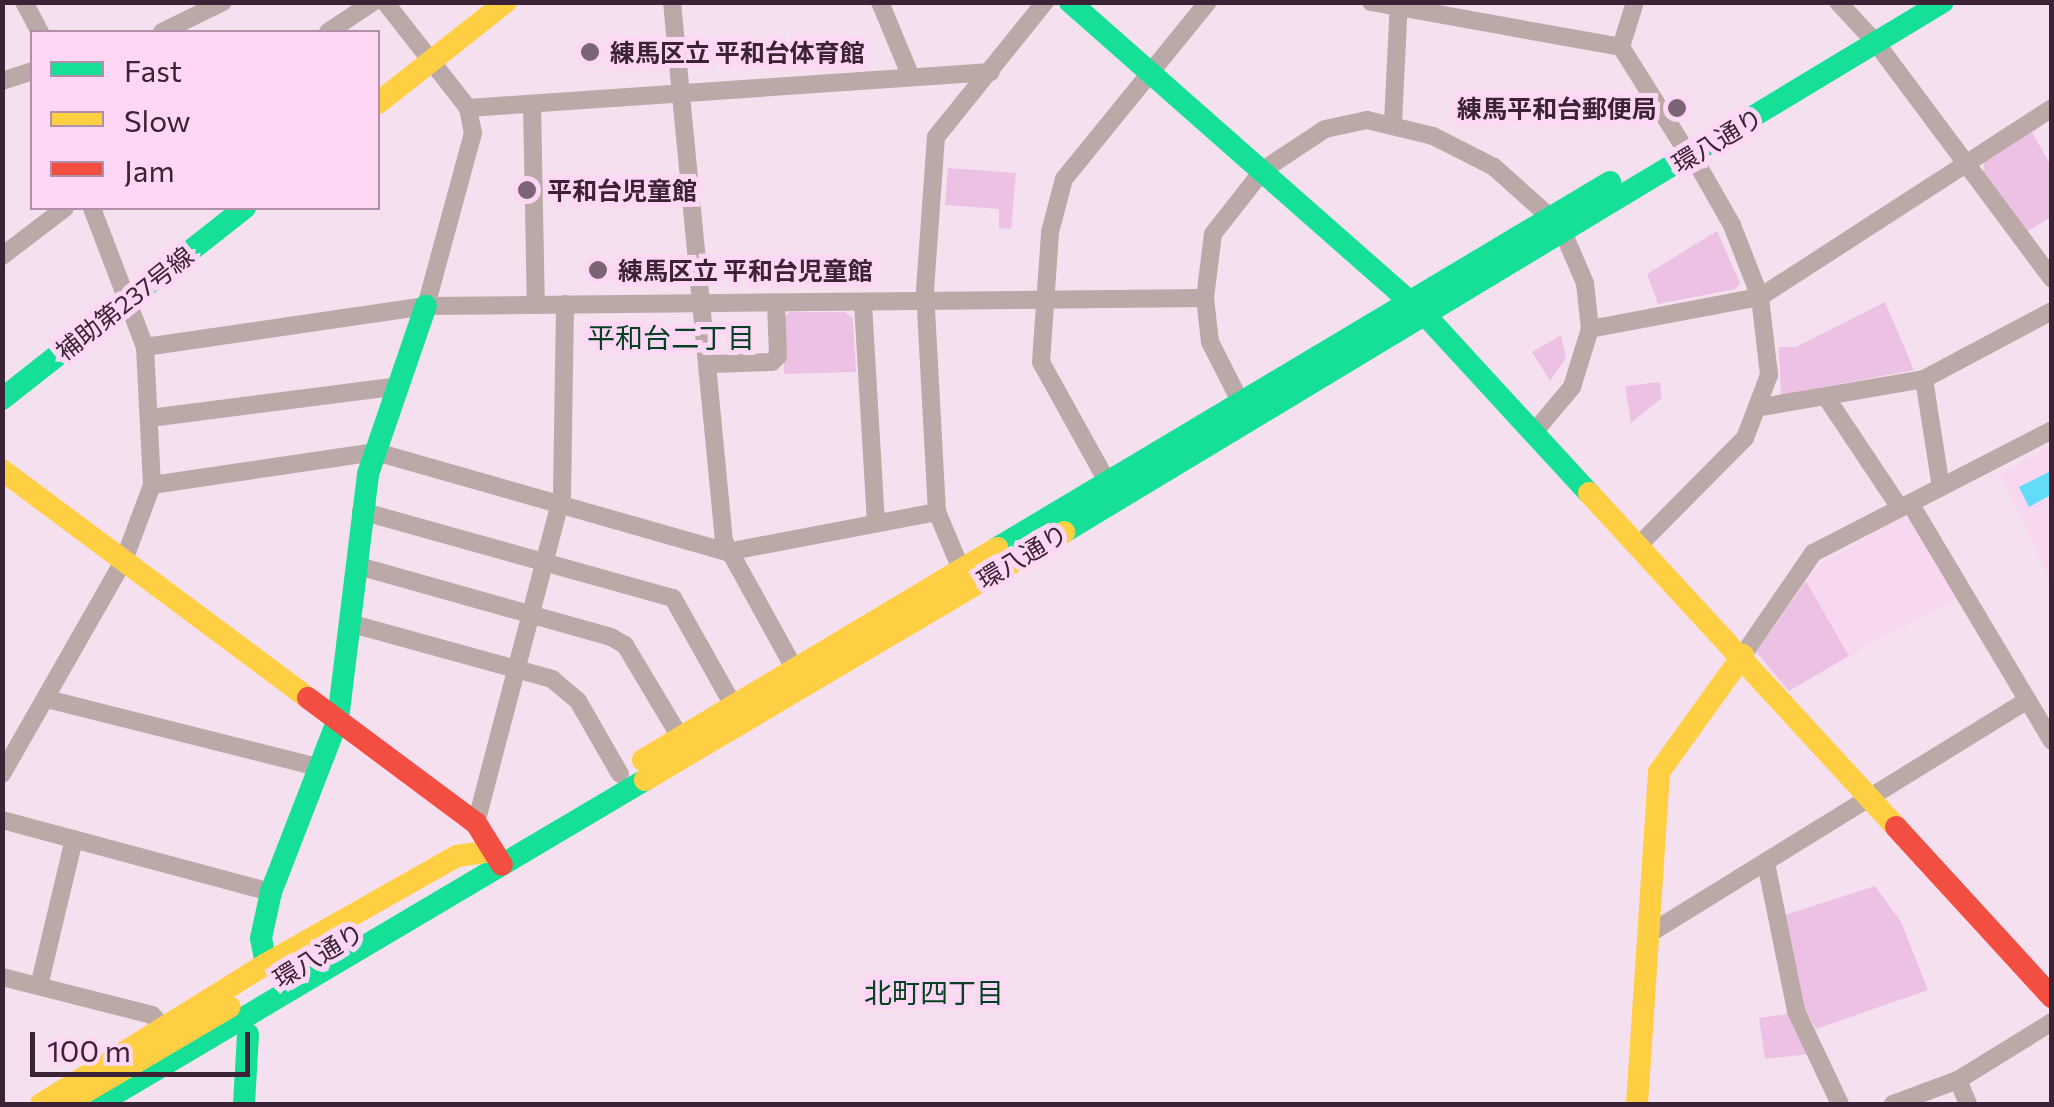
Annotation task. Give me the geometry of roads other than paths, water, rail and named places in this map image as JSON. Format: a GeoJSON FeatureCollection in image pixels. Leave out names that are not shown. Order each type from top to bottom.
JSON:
{"type":"FeatureCollection","features":[{"type":"Feature","properties":{"kind":"main road"},"geometry":{"type":"LineString","coordinates":[[380,102],[506,2]]}},
{"type":"Feature","properties":{"kind":"main road"},"geometry":{"type":"LineString","coordinates":[[1070,2],[1419,309],[1640,544],[2052,997]]}},
{"type":"Feature","properties":{"kind":"main road","name":"環八通り"},"geometry":{"type":"LineString","coordinates":[[1871,37],[1908,2]]}},
{"type":"Feature","properties":{"kind":"main road","name":"環八通り"},"geometry":{"type":"LineString","coordinates":[[98,1104],[239,1021],[498,858],[1871,37],[1942,2]]}},
{"type":"Feature","properties":{"kind":"main road","name":"補助第237号線"},"geometry":{"type":"LineString","coordinates":[[2,399],[242,210]]}},
{"type":"Feature","properties":{"kind":"main road"},"geometry":{"type":"LineString","coordinates":[[266,964],[261,938],[271,892],[338,719],[361,512],[376,452],[426,306]]}},
{"type":"Feature","properties":{"kind":"main road","name":"環八通り"},"geometry":{"type":"LineString","coordinates":[[498,858],[620,774],[794,668],[1241,403],[1419,309]]}},
{"type":"Feature","properties":{"kind":"main road"},"geometry":{"type":"LineString","coordinates":[[2,470],[476,822],[498,858]]}},
{"type":"Feature","properties":{"kind":"main road"},"geometry":{"type":"LineString","coordinates":[[1637,1104],[1652,932],[1659,772],[1742,655]]}},
{"type":"Feature","properties":{"kind":"main road"},"geometry":{"type":"LineString","coordinates":[[41,1104],[266,964],[456,856],[498,858]]}},
{"type":"Feature","properties":{"kind":"main road"},"geometry":{"type":"LineString","coordinates":[[128,1104],[239,1021],[434,923],[498,858]]}},
{"type":"Feature","properties":{"kind":"main road"},"geometry":{"type":"LineString","coordinates":[[239,1021],[244,1104]]}},
{"type":"Feature","properties":{"kind":"main road","name":"環八通り"},"geometry":{"type":"LineString","coordinates":[[65,1104],[239,1021]]}},
{"type":"Feature","properties":{"kind":"main road"},"geometry":{"type":"LineString","coordinates":[[96,1069],[88,1094],[98,1104]]}},
{"type":"Feature","properties":{"kind":"street"},"geometry":{"type":"LineString","coordinates":[[24,2],[39,30]]}},
{"type":"Feature","properties":{"kind":"street"},"geometry":{"type":"LineString","coordinates":[[166,30],[223,2]]}},
{"type":"Feature","properties":{"kind":"street"},"geometry":{"type":"LineString","coordinates":[[331,30],[373,2]]}},
{"type":"Feature","properties":{"kind":"street"},"geometry":{"type":"LineString","coordinates":[[385,2],[468,108],[473,133],[426,306]]}},
{"type":"Feature","properties":{"kind":"street"},"geometry":{"type":"LineString","coordinates":[[672,2],[727,552],[794,668]]}},
{"type":"Feature","properties":{"kind":"street"},"geometry":{"type":"LineString","coordinates":[[880,2],[911,78]]}},
{"type":"Feature","properties":{"kind":"street"},"geometry":{"type":"LineString","coordinates":[[961,569],[937,512],[925,302],[936,136],[1045,2]]}},
{"type":"Feature","properties":{"kind":"street"},"geometry":{"type":"LineString","coordinates":[[1108,482],[1044,379],[1044,301],[1050,232],[1064,179],[1208,2]]}},
{"type":"Feature","properties":{"kind":"street"},"geometry":{"type":"LineString","coordinates":[[1371,2],[1621,47],[1732,225],[1760,298],[1769,358],[1762,406],[1731,456],[1640,544]]}},
{"type":"Feature","properties":{"kind":"street"},"geometry":{"type":"LineString","coordinates":[[1621,47],[1635,2]]}},
{"type":"Feature","properties":{"kind":"street"},"geometry":{"type":"LineString","coordinates":[[1838,2],[1871,37],[2052,279]]}},
{"type":"Feature","properties":{"kind":"street"},"geometry":{"type":"LineString","coordinates":[[1394,123],[1399,4]]}},
{"type":"Feature","properties":{"kind":"street"},"geometry":{"type":"LineString","coordinates":[[2,81],[30,72]]}},
{"type":"Feature","properties":{"kind":"street"},"geometry":{"type":"LineString","coordinates":[[468,108],[991,72]]}},
{"type":"Feature","properties":{"kind":"street"},"geometry":{"type":"LineString","coordinates":[[532,104],[536,304]]}},
{"type":"Feature","properties":{"kind":"street"},"geometry":{"type":"LineString","coordinates":[[1590,329],[1760,298],[2052,108]]}},
{"type":"Feature","properties":{"kind":"street"},"geometry":{"type":"LineString","coordinates":[[1241,403],[1210,342],[1205,298],[1213,234],[1263,170],[1332,125],[1394,123],[1482,159],[1557,225],[1586,283],[1590,329],[1572,387],[1535,430]]}},
{"type":"Feature","properties":{"kind":"street"},"geometry":{"type":"LineString","coordinates":[[2,256],[63,210]]}},
{"type":"Feature","properties":{"kind":"street"},"geometry":{"type":"LineString","coordinates":[[2,774],[124,560],[152,485],[146,347],[125,302],[93,210]]}},
{"type":"Feature","properties":{"kind":"street"},"geometry":{"type":"LineString","coordinates":[[146,347],[426,306],[1205,298]]}},
{"type":"Feature","properties":{"kind":"street"},"geometry":{"type":"LineString","coordinates":[[476,822],[560,506],[566,304]]}},
{"type":"Feature","properties":{"kind":"street"},"geometry":{"type":"LineString","coordinates":[[708,364],[772,362],[778,356],[776,304]]}},
{"type":"Feature","properties":{"kind":"street"},"geometry":{"type":"LineString","coordinates":[[863,304],[876,524]]}},
{"type":"Feature","properties":{"kind":"street"},"geometry":{"type":"LineString","coordinates":[[1762,406],[1924,379],[2052,311]]}},
{"type":"Feature","properties":{"kind":"street"},"geometry":{"type":"LineString","coordinates":[[1924,379],[1940,487]]}},
{"type":"Feature","properties":{"kind":"street"},"geometry":{"type":"LineString","coordinates":[[150,418],[400,386]]}},
{"type":"Feature","properties":{"kind":"street"},"geometry":{"type":"LineString","coordinates":[[1826,398],[1905,506],[2048,731]]}},
{"type":"Feature","properties":{"kind":"street"},"geometry":{"type":"LineString","coordinates":[[1742,655],[1813,553],[2052,430]]}},
{"type":"Feature","properties":{"kind":"street"},"geometry":{"type":"LineString","coordinates":[[152,485],[376,452],[727,552],[937,512]]}},
{"type":"Feature","properties":{"kind":"street"},"geometry":{"type":"LineString","coordinates":[[361,512],[673,598],[733,705]]}},
{"type":"Feature","properties":{"kind":"street"},"geometry":{"type":"LineString","coordinates":[[355,566],[625,645],[680,736]]}},
{"type":"Feature","properties":{"kind":"street"},"geometry":{"type":"LineString","coordinates":[[349,624],[518,669],[571,693],[620,774]]}},
{"type":"Feature","properties":{"kind":"street"},"geometry":{"type":"LineString","coordinates":[[47,699],[317,767]]}},
{"type":"Feature","properties":{"kind":"street"},"geometry":{"type":"LineString","coordinates":[[1652,932],[2026,701]]}},
{"type":"Feature","properties":{"kind":"street"},"geometry":{"type":"LineString","coordinates":[[2,820],[271,892]]}},
{"type":"Feature","properties":{"kind":"street"},"geometry":{"type":"LineString","coordinates":[[40,986],[74,838]]}},
{"type":"Feature","properties":{"kind":"street"},"geometry":{"type":"LineString","coordinates":[[1766,863],[1796,1011],[1840,1104]]}},
{"type":"Feature","properties":{"kind":"street"},"geometry":{"type":"LineString","coordinates":[[2,976],[152,1015],[162,1027]]}},
{"type":"Feature","properties":{"kind":"street"},"geometry":{"type":"LineString","coordinates":[[1893,1104],[1958,1080],[2052,1022]]}},
{"type":"Feature","properties":{"kind":"street"},"geometry":{"type":"LineString","coordinates":[[1958,1080],[1968,1104]]}},
{"type":"Feature","properties":{"kind":"water"},"geometry":{"type":"Polygon","coordinates":[[[2051,471],[2051,495],[2029,507],[2019,487],[2051,471]]]}},
{"type":"Feature","properties":{"kind":"place","name":"練馬区立 平和台体育館"},"geometry":{"type":"Point","coordinates":[590,52]}},
{"type":"Feature","properties":{"kind":"place","name":"練馬平和台郵便局"},"geometry":{"type":"Point","coordinates":[1677,108]}},
{"type":"Feature","properties":{"kind":"place","name":"平和台児童館"},"geometry":{"type":"Point","coordinates":[527,190]}},
{"type":"Feature","properties":{"kind":"place","name":"練馬区立 平和台児童館"},"geometry":{"type":"Point","coordinates":[598,270]}},
{"type":"Feature","properties":{"kind":"district","name":"平和台二丁目"},"geometry":{"type":"Point","coordinates":[671,337]}},
{"type":"Feature","properties":{"kind":"district","name":"北町四丁目"},"geometry":{"type":"Point","coordinates":[934,992]}}]}
